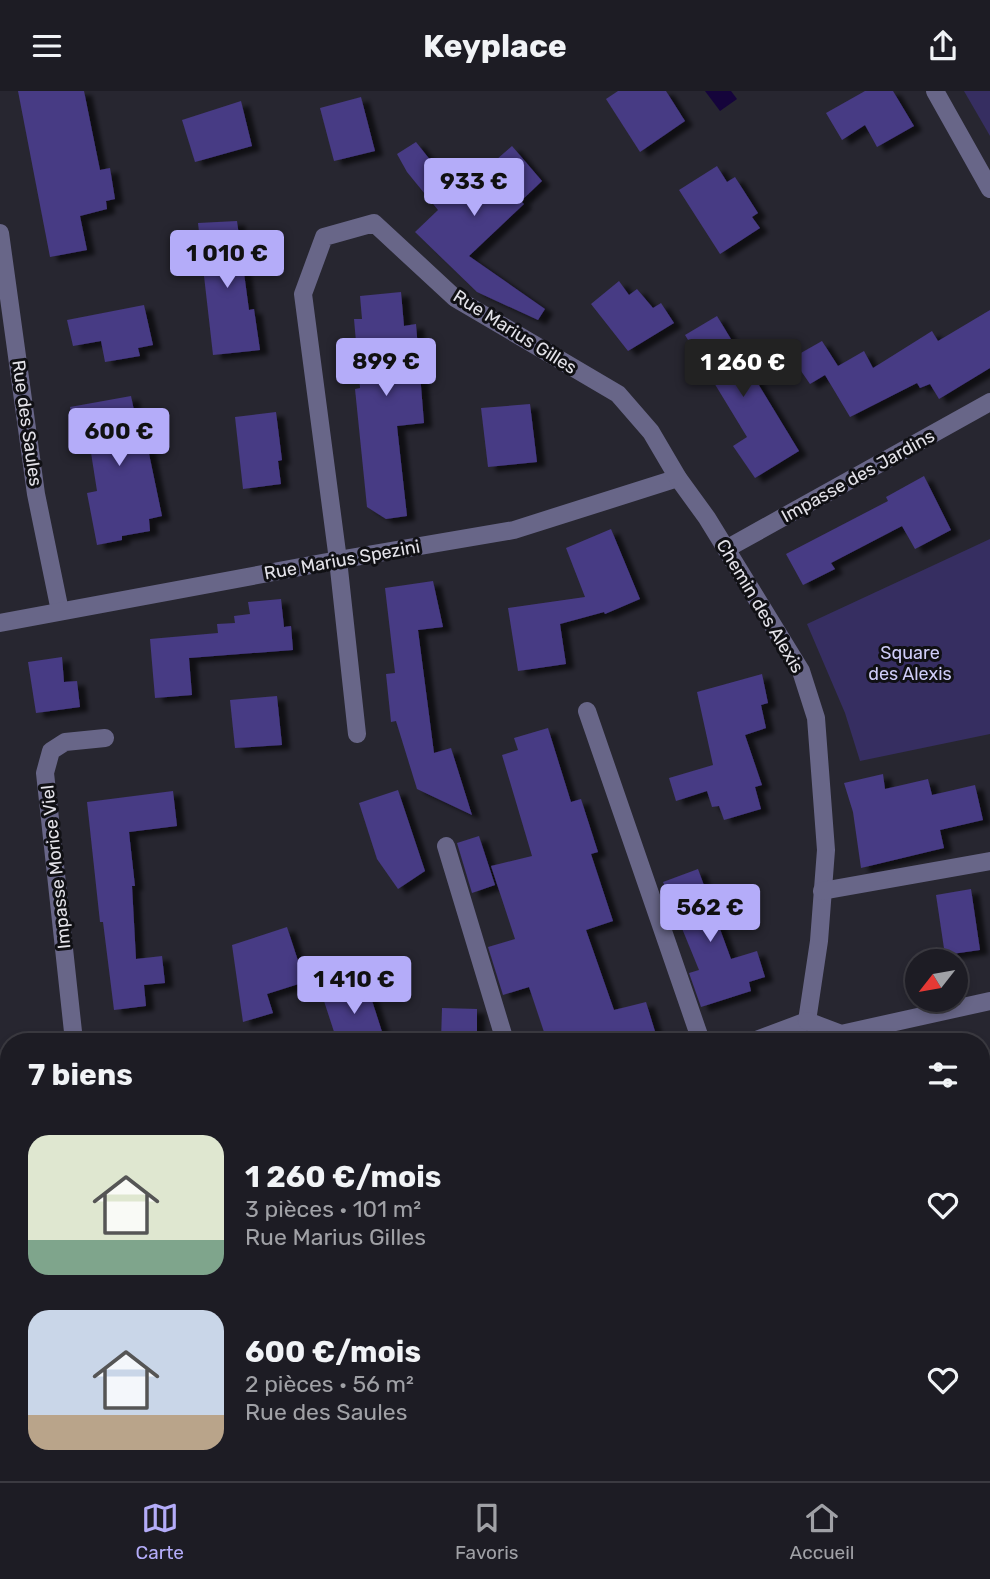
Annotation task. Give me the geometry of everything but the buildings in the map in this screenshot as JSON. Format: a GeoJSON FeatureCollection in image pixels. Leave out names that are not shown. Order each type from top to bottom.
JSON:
{"type":"FeatureCollection","features":[{"type":"Feature","properties":{"kind":"street"},"geometry":{"type":"LineString","coordinates":[[935,91],[990,189]]}},
{"type":"Feature","properties":{"kind":"street","name":"Rue Marius Gilles"},"geometry":{"type":"LineString","coordinates":[[338,560],[303,294],[324,237],[374,223],[455,298],[618,394],[651,432],[678,478]]}},
{"type":"Feature","properties":{"kind":"street","name":"Rue des Saules"},"geometry":{"type":"LineString","coordinates":[[0,233],[36,494],[60,611]]}},
{"type":"Feature","properties":{"kind":"street","name":"Impasse des Jardins"},"geometry":{"type":"LineString","coordinates":[[726,549],[990,402]]}},
{"type":"Feature","properties":{"kind":"street","name":"Rue Marius Spezini"},"geometry":{"type":"LineString","coordinates":[[0,623],[514,530],[678,478]]}},
{"type":"Feature","properties":{"kind":"street","name":"Chemin des Alexis"},"geometry":{"type":"LineString","coordinates":[[678,478],[726,549],[801,671],[816,718],[826,850],[807,1021]]}},
{"type":"Feature","properties":{"kind":"street"},"geometry":{"type":"LineString","coordinates":[[338,560],[357,734]]}},
{"type":"Feature","properties":{"kind":"street"},"geometry":{"type":"LineString","coordinates":[[587,711],[698,1033]]}},
{"type":"Feature","properties":{"kind":"street","name":"Impasse Morice Viel"},"geometry":{"type":"LineString","coordinates":[[73,1033],[45,773],[51,751],[65,742],[105,738]]}},
{"type":"Feature","properties":{"kind":"street"},"geometry":{"type":"LineString","coordinates":[[446,846],[503,1033]]}},
{"type":"Feature","properties":{"kind":"street"},"geometry":{"type":"LineString","coordinates":[[822,891],[990,861]]}},
{"type":"Feature","properties":{"kind":"street"},"geometry":{"type":"LineString","coordinates":[[846,1033],[990,1001]]}},
{"type":"Feature","properties":{"kind":"street"},"geometry":{"type":"LineString","coordinates":[[775,1033],[807,1021],[838,1033]]}},
{"type":"Feature","properties":{"kind":"green space"},"geometry":{"type":"Polygon","coordinates":[[[964,91],[990,91],[990,136],[964,91]]]}},
{"type":"Feature","properties":{"kind":"green space","name":"Square des Alexis"},"geometry":{"type":"Polygon","coordinates":[[[990,539],[990,734],[860,761],[845,713],[807,624],[990,539]]]}},
{"type":"Feature","properties":{"kind":"shaded area"},"geometry":{"type":"Polygon","coordinates":[[[705,91],[731,91],[737,99],[720,111],[705,91]]]}}]}
